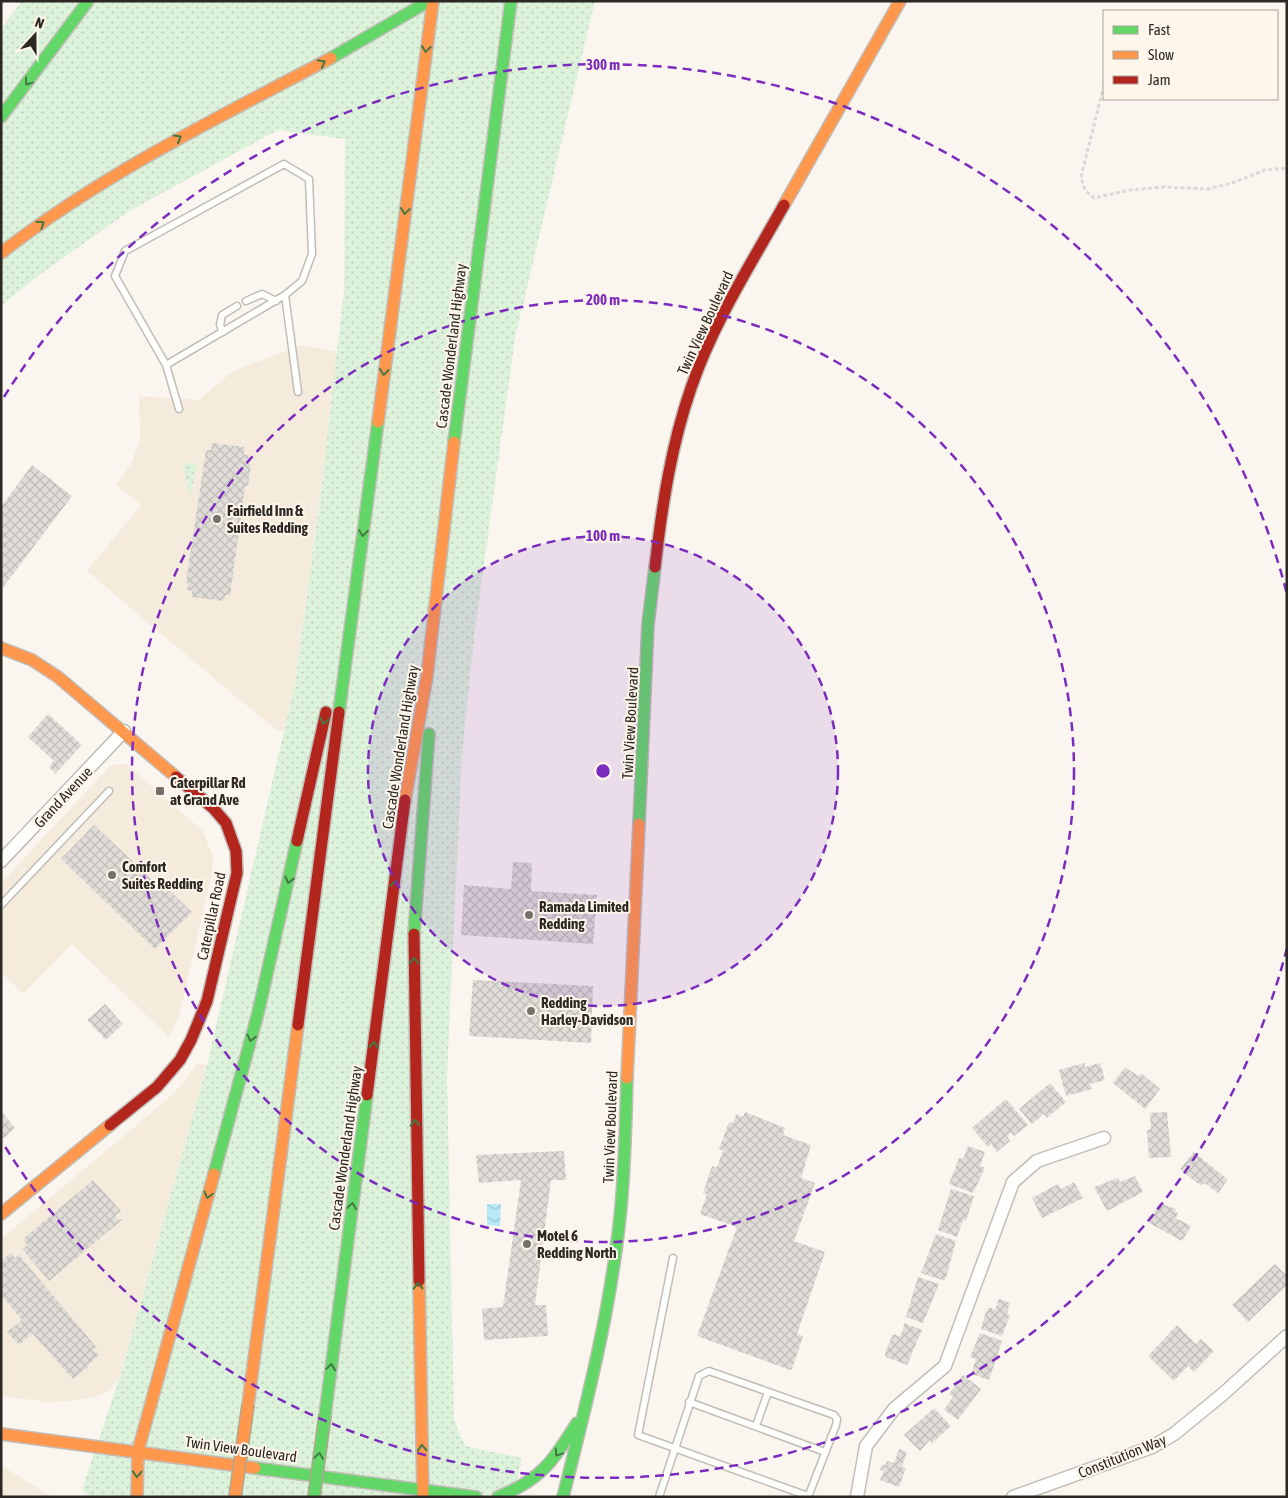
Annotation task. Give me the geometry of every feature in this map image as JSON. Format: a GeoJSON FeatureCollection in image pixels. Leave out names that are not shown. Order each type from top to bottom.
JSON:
{"type":"FeatureCollection","features":[{"type":"Feature","properties":{"kind":"main road"},"geometry":{"type":"LineString","coordinates":[[1,117],[88,1]]}},
{"type":"Feature","properties":{"kind":"main road"},"geometry":{"type":"LineString","coordinates":[[1,253],[89,190],[184,134],[379,32],[429,1]]}},
{"type":"Feature","properties":{"kind":"main road"},"geometry":{"type":"LineString","coordinates":[[235,1497],[433,1]]}},
{"type":"Feature","properties":{"kind":"main road","name":"Cascade Wonderland Highway"},"geometry":{"type":"LineString","coordinates":[[314,1497],[406,794],[427,676],[447,494],[511,1]]}},
{"type":"Feature","properties":{"kind":"main road","name":"Twin View Boulevard"},"geometry":{"type":"LineString","coordinates":[[563,1497],[584,1412],[608,1299],[622,1196],[647,697],[648,624],[664,487],[688,396],[706,350],[734,293],[900,1]]}},
{"type":"Feature","properties":{"kind":"main road"},"geometry":{"type":"LineString","coordinates":[[136,1497],[138,1451],[258,1013],[331,692],[349,642]]}},
{"type":"Feature","properties":{"kind":"main road","name":"Caterpillar Road"},"geometry":{"type":"LineString","coordinates":[[1,648],[32,660],[46,668],[199,795],[226,823],[236,851],[236,880],[226,926],[200,1021],[180,1060],[157,1087],[1,1214]]}},
{"type":"Feature","properties":{"kind":"main road"},"geometry":{"type":"LineString","coordinates":[[424,1493],[414,1051],[414,924],[429,746],[427,676]]}},
{"type":"Feature","properties":{"kind":"main road"},"geometry":{"type":"LineString","coordinates":[[498,1497],[525,1487],[544,1473],[584,1412]]}},
{"type":"Feature","properties":{"kind":"main road","name":"Twin View Boulevard"},"geometry":{"type":"LineString","coordinates":[[1,1434],[138,1451],[424,1493],[476,1497]]}},
{"type":"Feature","properties":{"kind":"street","name":"Grand Avenue"},"geometry":{"type":"LineString","coordinates":[[1,861],[124,732]]}},
{"type":"Feature","properties":{"kind":"street"},"geometry":{"type":"LineString","coordinates":[[857,1497],[866,1446],[894,1409],[945,1366],[1014,1182],[1037,1161],[1104,1138]]}},
{"type":"Feature","properties":{"kind":"street","name":"Constitution Way"},"geometry":{"type":"LineString","coordinates":[[1013,1497],[1152,1447],[1174,1434],[1223,1394],[1287,1336]]}},
{"type":"Feature","properties":{"kind":"lane"},"geometry":{"type":"LineString","coordinates":[[166,365],[285,296],[302,280],[312,254],[309,180],[284,164],[125,251],[115,276],[166,365],[179,409]]}},
{"type":"Feature","properties":{"kind":"lane"},"geometry":{"type":"LineString","coordinates":[[246,301],[262,294],[276,301]]}},
{"type":"Feature","properties":{"kind":"lane"},"geometry":{"type":"LineString","coordinates":[[285,296],[298,392]]}},
{"type":"Feature","properties":{"kind":"lane"},"geometry":{"type":"LineString","coordinates":[[223,332],[220,325],[222,314],[238,306]]}},
{"type":"Feature","properties":{"kind":"lane"},"geometry":{"type":"LineString","coordinates":[[1,905],[109,791]]}},
{"type":"Feature","properties":{"kind":"lane"},"geometry":{"type":"LineString","coordinates":[[659,1497],[674,1447],[699,1376],[709,1371],[834,1415],[837,1419],[808,1496],[674,1447],[638,1435],[673,1258]]}},
{"type":"Feature","properties":{"kind":"lane"},"geometry":{"type":"LineString","coordinates":[[756,1426],[768,1392]]}},
{"type":"Feature","properties":{"kind":"lane"},"geometry":{"type":"LineString","coordinates":[[689,1402],[825,1452]]}},
{"type":"Feature","properties":{"kind":"path"},"geometry":{"type":"LineString","coordinates":[[1103,89],[1080,177],[1085,190],[1094,198],[1130,190],[1164,187],[1208,189],[1232,183],[1265,170],[1287,168]]}},
{"type":"Feature","properties":{"kind":"shaded area"},"geometry":{"type":"Polygon","coordinates":[[[302,345],[339,352],[295,684],[284,732],[276,729],[242,702],[87,571],[141,505],[116,485],[131,464],[140,440],[139,396],[199,400],[238,369],[302,345]]]}},
{"type":"Feature","properties":{"kind":"shaded area"},"geometry":{"type":"Polygon","coordinates":[[[126,764],[202,830],[213,856],[212,873],[179,1016],[169,1037],[72,944],[23,994],[1,972],[1,883],[111,765],[126,764]]]}},
{"type":"Feature","properties":{"kind":"shaded area"},"geometry":{"type":"Polygon","coordinates":[[[198,1063],[207,1065],[120,1377],[108,1392],[78,1400],[44,1403],[1,1396],[1,1239],[164,1102],[183,1083],[198,1063]]]}},
{"type":"Feature","properties":{"kind":"shaded area"},"geometry":{"type":"Polygon","coordinates":[[[1,1465],[51,1497],[1,1497],[1,1465]]]}},
{"type":"Feature","properties":{"kind":"green space"},"geometry":{"type":"Polygon","coordinates":[[[22,1],[595,1],[515,338],[474,637],[462,755],[447,1074],[454,1420],[465,1446],[522,1458],[513,1497],[90,1497],[82,1489],[120,1377],[207,1065],[295,684],[322,483],[344,290],[345,139],[278,130],[131,210],[39,275],[1,306],[1,29],[22,1]]]}},
{"type":"Feature","properties":{"kind":"green space"},"geometry":{"type":"Polygon","coordinates":[[[183,463],[197,464],[190,498],[183,463]]]}},
{"type":"Feature","properties":{"kind":"water"},"geometry":{"type":"Polygon","coordinates":[[[487,1204],[501,1204],[500,1226],[487,1225],[487,1204]]]}},
{"type":"Feature","properties":{"kind":"building","name":"Fairfield Inn & Suites Redding"},"geometry":{"type":"Polygon","coordinates":[[[212,443],[245,447],[244,455],[249,455],[248,463],[251,464],[248,486],[245,486],[230,596],[225,595],[224,601],[192,597],[192,591],[187,590],[188,583],[186,582],[206,450],[211,450],[212,443]]]}},
{"type":"Feature","properties":{"kind":"building"},"geometry":{"type":"Polygon","coordinates":[[[32,465],[72,496],[1,590],[1,507],[32,465]]]}},
{"type":"Feature","properties":{"kind":"building"},"geometry":{"type":"Polygon","coordinates":[[[48,714],[82,745],[55,774],[49,767],[54,761],[28,737],[48,714]]]}},
{"type":"Feature","properties":{"kind":"building","name":"Comfort Suites Redding"},"geometry":{"type":"Polygon","coordinates":[[[94,825],[166,893],[169,890],[192,912],[155,949],[61,859],[94,825]]]}},
{"type":"Feature","properties":{"kind":"building","name":"Ramada Limited Redding"},"geometry":{"type":"Polygon","coordinates":[[[513,862],[532,863],[531,891],[597,895],[593,944],[461,935],[464,885],[511,889],[513,862]]]}},
{"type":"Feature","properties":{"kind":"building","name":"Redding Harley-Davidson"},"geometry":{"type":"Polygon","coordinates":[[[473,980],[593,986],[591,1043],[469,1036],[473,980]]]}},
{"type":"Feature","properties":{"kind":"building"},"geometry":{"type":"Polygon","coordinates":[[[105,1004],[123,1024],[106,1040],[87,1020],[105,1004]]]}},
{"type":"Feature","properties":{"kind":"building"},"geometry":{"type":"Polygon","coordinates":[[[1084,1063],[1085,1067],[1100,1063],[1105,1080],[1090,1084],[1092,1089],[1066,1096],[1059,1070],[1084,1063]]]}},
{"type":"Feature","properties":{"kind":"building"},"geometry":{"type":"Polygon","coordinates":[[[1125,1067],[1138,1076],[1141,1073],[1160,1089],[1145,1109],[1113,1083],[1125,1067]]]}},
{"type":"Feature","properties":{"kind":"building"},"geometry":{"type":"Polygon","coordinates":[[[1050,1083],[1066,1102],[1047,1118],[1044,1114],[1032,1124],[1019,1109],[1050,1083]]]}},
{"type":"Feature","properties":{"kind":"building"},"geometry":{"type":"Polygon","coordinates":[[[1006,1099],[1028,1125],[1014,1136],[1011,1133],[1007,1136],[1010,1141],[997,1152],[991,1144],[988,1147],[972,1128],[1006,1099]]]}},
{"type":"Feature","properties":{"kind":"building"},"geometry":{"type":"Polygon","coordinates":[[[1,1111],[15,1128],[1,1141],[1,1111]]]}},
{"type":"Feature","properties":{"kind":"building"},"geometry":{"type":"Polygon","coordinates":[[[745,1112],[785,1128],[783,1135],[811,1145],[801,1178],[815,1183],[794,1241],[825,1252],[797,1334],[803,1336],[792,1369],[790,1370],[697,1336],[737,1227],[700,1214],[707,1194],[703,1193],[712,1166],[717,1167],[723,1151],[719,1149],[729,1122],[733,1123],[736,1114],[743,1117],[745,1112]]]}},
{"type":"Feature","properties":{"kind":"building"},"geometry":{"type":"Polygon","coordinates":[[[1167,1112],[1171,1157],[1149,1158],[1147,1130],[1151,1129],[1150,1113],[1167,1112]]]}},
{"type":"Feature","properties":{"kind":"building"},"geometry":{"type":"Polygon","coordinates":[[[968,1146],[985,1152],[980,1166],[985,1168],[973,1193],[949,1184],[959,1158],[963,1159],[968,1146]]]}},
{"type":"Feature","properties":{"kind":"building","name":"Motel 6 Redding North"},"geometry":{"type":"Polygon","coordinates":[[[564,1151],[566,1180],[551,1180],[535,1305],[546,1305],[548,1336],[484,1340],[482,1309],[503,1307],[521,1180],[479,1183],[476,1155],[564,1151]]]}},
{"type":"Feature","properties":{"kind":"building"},"geometry":{"type":"Polygon","coordinates":[[[1194,1152],[1228,1180],[1218,1193],[1204,1183],[1202,1186],[1180,1169],[1194,1152]]]}},
{"type":"Feature","properties":{"kind":"building"},"geometry":{"type":"Polygon","coordinates":[[[1135,1176],[1143,1192],[1107,1211],[1094,1187],[1118,1178],[1120,1182],[1135,1176]]]}},
{"type":"Feature","properties":{"kind":"building"},"geometry":{"type":"Polygon","coordinates":[[[93,1180],[121,1211],[115,1216],[118,1220],[123,1219],[49,1281],[22,1249],[27,1245],[23,1239],[93,1180]]]}},
{"type":"Feature","properties":{"kind":"building"},"geometry":{"type":"Polygon","coordinates":[[[1074,1182],[1083,1198],[1042,1218],[1032,1198],[1058,1184],[1061,1189],[1074,1182]]]}},
{"type":"Feature","properties":{"kind":"building"},"geometry":{"type":"Polygon","coordinates":[[[951,1189],[974,1196],[966,1221],[963,1220],[957,1237],[938,1230],[951,1189]]]}},
{"type":"Feature","properties":{"kind":"building"},"geometry":{"type":"Polygon","coordinates":[[[1159,1203],[1176,1209],[1175,1212],[1178,1213],[1176,1218],[1191,1226],[1182,1241],[1149,1223],[1159,1203]]]}},
{"type":"Feature","properties":{"kind":"building"},"geometry":{"type":"Polygon","coordinates":[[[936,1234],[956,1241],[945,1281],[921,1273],[936,1234]]]}},
{"type":"Feature","properties":{"kind":"building"},"geometry":{"type":"Polygon","coordinates":[[[11,1253],[15,1258],[19,1255],[97,1348],[93,1350],[99,1355],[73,1379],[32,1333],[19,1345],[7,1332],[22,1320],[1,1295],[1,1261],[11,1253]]]}},
{"type":"Feature","properties":{"kind":"building"},"geometry":{"type":"Polygon","coordinates":[[[1275,1264],[1287,1276],[1287,1285],[1248,1322],[1232,1305],[1275,1264]]]}},
{"type":"Feature","properties":{"kind":"building"},"geometry":{"type":"Polygon","coordinates":[[[918,1277],[939,1284],[923,1323],[906,1317],[918,1277]]]}},
{"type":"Feature","properties":{"kind":"building"},"geometry":{"type":"Polygon","coordinates":[[[999,1299],[1010,1303],[1007,1314],[1010,1315],[1002,1336],[981,1329],[986,1311],[988,1311],[989,1307],[995,1310],[999,1299]]]}},
{"type":"Feature","properties":{"kind":"building"},"geometry":{"type":"Polygon","coordinates":[[[905,1323],[922,1330],[907,1365],[886,1357],[885,1353],[893,1334],[900,1337],[905,1323]]]}},
{"type":"Feature","properties":{"kind":"building"},"geometry":{"type":"Polygon","coordinates":[[[1177,1325],[1196,1344],[1201,1339],[1214,1351],[1194,1372],[1188,1366],[1174,1381],[1148,1356],[1177,1325]]]}},
{"type":"Feature","properties":{"kind":"building"},"geometry":{"type":"Polygon","coordinates":[[[980,1333],[1002,1341],[989,1380],[971,1374],[976,1359],[970,1357],[980,1333]]]}},
{"type":"Feature","properties":{"kind":"building"},"geometry":{"type":"Polygon","coordinates":[[[963,1375],[981,1389],[958,1420],[944,1410],[953,1397],[949,1394],[963,1375]]]}},
{"type":"Feature","properties":{"kind":"building"},"geometry":{"type":"Polygon","coordinates":[[[934,1408],[951,1426],[932,1443],[930,1440],[920,1451],[904,1435],[934,1408]]]}},
{"type":"Feature","properties":{"kind":"building"},"geometry":{"type":"Polygon","coordinates":[[[899,1449],[907,1452],[902,1467],[906,1468],[899,1487],[880,1480],[884,1471],[880,1470],[887,1461],[894,1463],[899,1449]]]}},
{"type":"Feature","properties":{"kind":"traffic: fast"},"geometry":{"type":"LineString","coordinates":[[1,117],[88,1]]}},
{"type":"Feature","properties":{"kind":"traffic: fast"},"geometry":{"type":"LineString","coordinates":[[331,58],[429,1]]}},
{"type":"Feature","properties":{"kind":"traffic: fast"},"geometry":{"type":"LineString","coordinates":[[454,442],[511,1]]}},
{"type":"Feature","properties":{"kind":"traffic: fast"},"geometry":{"type":"LineString","coordinates":[[339,712],[378,422]]}},
{"type":"Feature","properties":{"kind":"traffic: fast"},"geometry":{"type":"LineString","coordinates":[[639,824],[648,624],[655,567]]}},
{"type":"Feature","properties":{"kind":"traffic: fast"},"geometry":{"type":"LineString","coordinates":[[414,934],[429,734]]}},
{"type":"Feature","properties":{"kind":"traffic: fast"},"geometry":{"type":"LineString","coordinates":[[214,1174],[258,1013],[297,841]]}},
{"type":"Feature","properties":{"kind":"traffic: fast"},"geometry":{"type":"LineString","coordinates":[[563,1497],[591,1385],[613,1271],[622,1195],[627,1078]]}},
{"type":"Feature","properties":{"kind":"traffic: fast"},"geometry":{"type":"LineString","coordinates":[[325,1415],[367,1095]]}},
{"type":"Feature","properties":{"kind":"traffic: fast"},"geometry":{"type":"LineString","coordinates":[[314,1497],[325,1415]]}},
{"type":"Feature","properties":{"kind":"traffic: fast"},"geometry":{"type":"LineString","coordinates":[[498,1497],[525,1483],[545,1468],[577,1423]]}},
{"type":"Feature","properties":{"kind":"traffic: fast"},"geometry":{"type":"LineString","coordinates":[[255,1468],[476,1497]]}},
{"type":"Feature","properties":{"kind":"traffic: slow"},"geometry":{"type":"LineString","coordinates":[[378,422],[433,1]]}},
{"type":"Feature","properties":{"kind":"traffic: slow"},"geometry":{"type":"LineString","coordinates":[[784,205],[900,1]]}},
{"type":"Feature","properties":{"kind":"traffic: slow"},"geometry":{"type":"LineString","coordinates":[[1,253],[40,224],[120,172],[203,125],[331,58]]}},
{"type":"Feature","properties":{"kind":"traffic: slow"},"geometry":{"type":"LineString","coordinates":[[405,800],[427,676],[454,442]]}},
{"type":"Feature","properties":{"kind":"traffic: slow"},"geometry":{"type":"LineString","coordinates":[[1,648],[32,660],[58,677],[176,777]]}},
{"type":"Feature","properties":{"kind":"traffic: slow"},"geometry":{"type":"LineString","coordinates":[[627,1078],[639,824]]}},
{"type":"Feature","properties":{"kind":"traffic: slow"},"geometry":{"type":"LineString","coordinates":[[248,1405],[298,1025]]}},
{"type":"Feature","properties":{"kind":"traffic: slow"},"geometry":{"type":"LineString","coordinates":[[1,1214],[110,1125]]}},
{"type":"Feature","properties":{"kind":"traffic: slow"},"geometry":{"type":"LineString","coordinates":[[137,1497],[138,1451],[214,1174]]}},
{"type":"Feature","properties":{"kind":"traffic: slow"},"geometry":{"type":"LineString","coordinates":[[419,1281],[423,1497]]}},
{"type":"Feature","properties":{"kind":"traffic: slow"},"geometry":{"type":"LineString","coordinates":[[235,1497],[248,1405]]}},
{"type":"Feature","properties":{"kind":"traffic: slow"},"geometry":{"type":"LineString","coordinates":[[1,1434],[255,1468]]}},
{"type":"Feature","properties":{"kind":"traffic: jam"},"geometry":{"type":"LineString","coordinates":[[655,567],[668,476],[691,388],[721,317],[784,205]]}},
{"type":"Feature","properties":{"kind":"traffic: jam"},"geometry":{"type":"LineString","coordinates":[[297,841],[326,712]]}},
{"type":"Feature","properties":{"kind":"traffic: jam"},"geometry":{"type":"LineString","coordinates":[[298,1025],[339,712]]}},
{"type":"Feature","properties":{"kind":"traffic: jam"},"geometry":{"type":"LineString","coordinates":[[110,1125],[157,1087],[180,1060],[191,1040],[207,1001],[237,873],[236,851],[226,823],[213,808],[176,777]]}},
{"type":"Feature","properties":{"kind":"traffic: jam"},"geometry":{"type":"LineString","coordinates":[[367,1095],[405,800]]}},
{"type":"Feature","properties":{"kind":"traffic: jam"},"geometry":{"type":"LineString","coordinates":[[414,934],[419,1281]]}},
{"type":"Feature","properties":{"kind":"place","name":"Fairfield Inn & Suites Redding"},"geometry":{"type":"Point","coordinates":[217,519]}},
{"type":"Feature","properties":{"kind":"place","name":"Caterpillar Rd at Grand Ave"},"geometry":{"type":"Point","coordinates":[160,791]}},
{"type":"Feature","properties":{"kind":"place","name":"Comfort Suites Redding"},"geometry":{"type":"Point","coordinates":[112,875]}},
{"type":"Feature","properties":{"kind":"place","name":"Ramada Limited Redding"},"geometry":{"type":"Point","coordinates":[529,915]}},
{"type":"Feature","properties":{"kind":"place","name":"Redding Harley-Davidson"},"geometry":{"type":"Point","coordinates":[531,1011]}},
{"type":"Feature","properties":{"kind":"place","name":"Motel 6 Redding North"},"geometry":{"type":"Point","coordinates":[527,1244]}}]}
